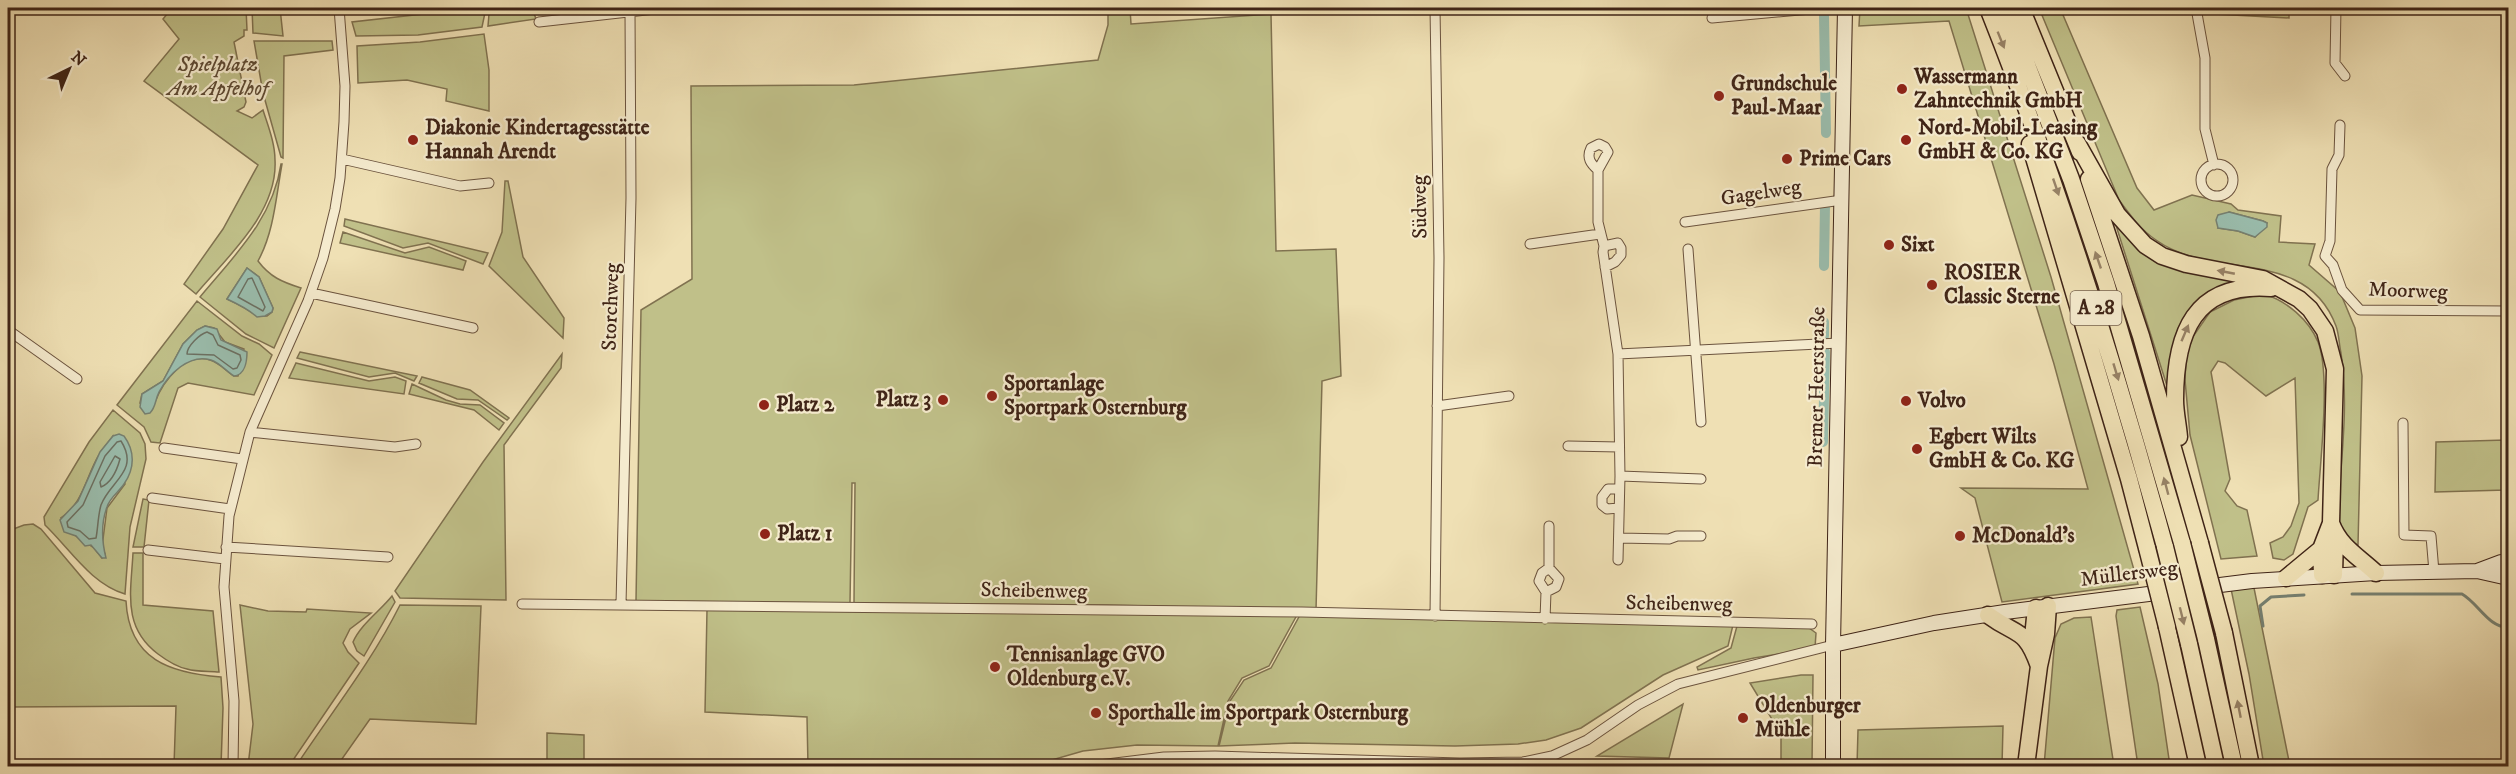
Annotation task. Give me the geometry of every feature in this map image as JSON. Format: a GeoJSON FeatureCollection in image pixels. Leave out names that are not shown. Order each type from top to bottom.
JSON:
{"type":"FeatureCollection","features":[{"type":"Feature","properties":{"kind":"highway","name":"A 28"},"geometry":{"type":"LineString","coordinates":[[1988,8],[2057,188],[2089,288],[2165,548],[2198,641],[2234,766]]}},
{"type":"Feature","properties":{"kind":"highway","name":"A 28"},"geometry":{"type":"LineString","coordinates":[[2006,8],[2071,179],[2106,283],[2182,543],[2216,766]]}},
{"type":"Feature","properties":{"kind":"highway"},"geometry":{"type":"LineString","coordinates":[[2021,8],[2077,143],[2141,336],[2182,474],[2224,633],[2251,766]]}},
{"type":"Feature","properties":{"kind":"highway"},"geometry":{"type":"LineString","coordinates":[[2014,73],[2031,151],[2126,468],[2173,648],[2198,766]]}},
{"type":"Feature","properties":{"kind":"highway"},"geometry":{"type":"LineString","coordinates":[[2077,143],[2117,214],[2145,245],[2162,255],[2186,264],[2264,279],[2310,309],[2325,331],[2332,354],[2335,391],[2333,529],[2328,575]]}},
{"type":"Feature","properties":{"kind":"highway"},"geometry":{"type":"LineString","coordinates":[[2182,474],[2175,402],[2177,361],[2187,327],[2202,308],[2223,294],[2242,288],[2281,289]]}},
{"type":"Feature","properties":{"kind":"highway"},"geometry":{"type":"LineString","coordinates":[[2286,578],[2321,549],[2333,529]]}},
{"type":"Feature","properties":{"kind":"highway"},"geometry":{"type":"LineString","coordinates":[[2333,529],[2344,548],[2376,573]]}},
{"type":"Feature","properties":{"kind":"highway"},"geometry":{"type":"LineString","coordinates":[[2321,549],[2328,575]]}},
{"type":"Feature","properties":{"kind":"highway"},"geometry":{"type":"LineString","coordinates":[[2032,648],[2042,607]]}},
{"type":"Feature","properties":{"kind":"highway"},"geometry":{"type":"LineString","coordinates":[[2026,766],[2039,666],[2046,633],[2042,607]]}},
{"type":"Feature","properties":{"kind":"highway"},"geometry":{"type":"LineString","coordinates":[[1988,615],[2004,627],[2019,632],[2032,648],[2039,666]]}},
{"type":"Feature","properties":{"kind":"highway"},"geometry":{"type":"LineString","coordinates":[[2180,679],[2180,716],[2186,766]]}},
{"type":"Feature","properties":{"kind":"street"},"geometry":{"type":"LineString","coordinates":[[233,766],[235,717],[225,608],[225,559],[230,509],[250,432],[310,293],[323,258],[335,209],[342,159],[345,86],[339,8]]}},
{"type":"Feature","properties":{"kind":"street"},"geometry":{"type":"LineString","coordinates":[[539,22],[597,11],[664,8]]}},
{"type":"Feature","properties":{"kind":"street","name":"Südweg"},"geometry":{"type":"LineString","coordinates":[[1435,8],[1439,258],[1435,616]]}},
{"type":"Feature","properties":{"kind":"street"},"geometry":{"type":"LineString","coordinates":[[1712,18],[1822,8]]}},
{"type":"Feature","properties":{"kind":"street","name":"Bremer Heerstraße"},"geometry":{"type":"LineString","coordinates":[[1833,766],[1833,645],[1845,8]]}},
{"type":"Feature","properties":{"kind":"street"},"geometry":{"type":"LineString","coordinates":[[2196,8],[2205,58],[2205,129],[2214,165]]}},
{"type":"Feature","properties":{"kind":"street"},"geometry":{"type":"LineString","coordinates":[[2336,8],[2335,63],[2345,76]]}},
{"type":"Feature","properties":{"kind":"street","name":"Storchweg"},"geometry":{"type":"LineString","coordinates":[[621,604],[631,210],[630,11]]}},
{"type":"Feature","properties":{"kind":"street","name":"Moorweg"},"geometry":{"type":"LineString","coordinates":[[2340,125],[2339,155],[2332,169],[2330,241],[2325,256],[2333,265],[2342,290],[2360,310],[2508,311]]}},
{"type":"Feature","properties":{"kind":"street"},"geometry":{"type":"LineString","coordinates":[[342,159],[460,186],[489,183]]}},
{"type":"Feature","properties":{"kind":"street"},"geometry":{"type":"LineString","coordinates":[[1598,170],[1598,222],[1604,246],[1618,354],[1620,476],[1618,560]]}},
{"type":"Feature","properties":{"kind":"street","name":"Gagelweg"},"geometry":{"type":"LineString","coordinates":[[1685,222],[1842,200]]}},
{"type":"Feature","properties":{"kind":"street"},"geometry":{"type":"LineString","coordinates":[[1530,244],[1600,234]]}},
{"type":"Feature","properties":{"kind":"street"},"geometry":{"type":"LineString","coordinates":[[1604,246],[1618,243],[1621,248],[1621,255],[1615,262],[1605,267]]}},
{"type":"Feature","properties":{"kind":"street"},"geometry":{"type":"LineString","coordinates":[[1688,249],[1701,422]]}},
{"type":"Feature","properties":{"kind":"street"},"geometry":{"type":"LineString","coordinates":[[310,293],[473,328]]}},
{"type":"Feature","properties":{"kind":"street"},"geometry":{"type":"LineString","coordinates":[[8,330],[77,379]]}},
{"type":"Feature","properties":{"kind":"street"},"geometry":{"type":"LineString","coordinates":[[1618,354],[1839,343]]}},
{"type":"Feature","properties":{"kind":"street"},"geometry":{"type":"LineString","coordinates":[[1437,406],[1509,396]]}},
{"type":"Feature","properties":{"kind":"street"},"geometry":{"type":"LineString","coordinates":[[2403,423],[2404,535],[2431,536],[2434,572]]}},
{"type":"Feature","properties":{"kind":"street"},"geometry":{"type":"LineString","coordinates":[[250,432],[395,447],[416,444]]}},
{"type":"Feature","properties":{"kind":"street"},"geometry":{"type":"LineString","coordinates":[[1568,446],[1619,447]]}},
{"type":"Feature","properties":{"kind":"street"},"geometry":{"type":"LineString","coordinates":[[164,448],[242,459]]}},
{"type":"Feature","properties":{"kind":"street"},"geometry":{"type":"LineString","coordinates":[[1620,476],[1701,479]]}},
{"type":"Feature","properties":{"kind":"street"},"geometry":{"type":"LineString","coordinates":[[1619,489],[1608,489],[1602,496],[1602,505],[1607,509],[1619,508]]}},
{"type":"Feature","properties":{"kind":"street"},"geometry":{"type":"LineString","coordinates":[[152,498],[230,509]]}},
{"type":"Feature","properties":{"kind":"street"},"geometry":{"type":"LineString","coordinates":[[1549,526],[1549,568]]}},
{"type":"Feature","properties":{"kind":"street"},"geometry":{"type":"LineString","coordinates":[[1619,538],[1669,539],[1677,536],[1701,536]]}},
{"type":"Feature","properties":{"kind":"street"},"geometry":{"type":"LineString","coordinates":[[226,547],[388,557]]}},
{"type":"Feature","properties":{"kind":"street"},"geometry":{"type":"LineString","coordinates":[[148,550],[225,559]]}},
{"type":"Feature","properties":{"kind":"street","name":"Müllersweg"},"geometry":{"type":"LineString","coordinates":[[2477,571],[2501,562],[2508,562]]}},
{"type":"Feature","properties":{"kind":"street"},"geometry":{"type":"LineString","coordinates":[[1546,591],[1556,587],[1559,579],[1556,573],[1549,568]]}},
{"type":"Feature","properties":{"kind":"street"},"geometry":{"type":"LineString","coordinates":[[1545,618],[1546,591],[1539,581],[1542,573],[1549,568]]}},
{"type":"Feature","properties":{"kind":"street","name":"Müllersweg"},"geometry":{"type":"LineString","coordinates":[[1833,645],[1934,623],[2042,607],[2286,578],[2477,571],[2508,578]]}},
{"type":"Feature","properties":{"kind":"street","name":"Scheibenweg"},"geometry":{"type":"LineString","coordinates":[[522,604],[1114,609],[1812,624]]}},
{"type":"Feature","properties":{"kind":"street"},"geometry":{"type":"LineString","coordinates":[[1091,766],[1164,757],[1215,756],[1460,763],[1523,762],[1552,756],[1587,740],[1638,705],[1678,684],[1833,645]]}},
{"type":"Feature","properties":{"kind":"green space","name":"Spielplatz Am Apfelhof"},"geometry":{"type":"Polygon","coordinates":[[[172,8],[246,8],[247,30],[244,30],[244,36],[234,42],[246,102],[244,107],[237,111],[252,118],[263,110],[275,154],[274,179],[259,216],[248,233],[196,294],[184,284],[223,229],[258,165],[144,81],[179,39],[163,19],[172,8]]]}},
{"type":"Feature","properties":{"kind":"green space"},"geometry":{"type":"Polygon","coordinates":[[[252,8],[280,8],[283,36],[253,33],[252,8]]]}},
{"type":"Feature","properties":{"kind":"green space"},"geometry":{"type":"Polygon","coordinates":[[[486,8],[482,27],[418,35],[356,36],[352,22],[486,8]]]}},
{"type":"Feature","properties":{"kind":"green space"},"geometry":{"type":"Polygon","coordinates":[[[492,8],[532,8],[536,19],[488,26],[492,8]]]}},
{"type":"Feature","properties":{"kind":"green space"},"geometry":{"type":"Polygon","coordinates":[[[1108,8],[1130,8],[1131,24],[1271,14],[1276,251],[1336,249],[1341,376],[1322,381],[1316,610],[1107,605],[854,603],[855,483],[852,483],[850,603],[636,601],[641,310],[692,279],[691,86],[854,85],[1098,60],[1108,25],[1108,8]]]}},
{"type":"Feature","properties":{"kind":"green space"},"geometry":{"type":"Polygon","coordinates":[[[1860,8],[1966,8],[2051,277],[2138,584],[2002,602],[1975,498],[1961,488],[2088,489],[2054,364],[1949,21],[1859,26],[1860,8]]]}},
{"type":"Feature","properties":{"kind":"green space"},"geometry":{"type":"Polygon","coordinates":[[[2039,8],[2060,8],[2137,188],[2154,210],[2192,195],[2231,204],[2238,210],[2281,216],[2279,242],[2315,244],[2309,265],[2340,292],[2355,328],[2362,376],[2358,545],[2345,540],[2340,529],[2338,512],[2344,432],[2343,373],[2337,329],[2322,301],[2303,285],[2281,274],[2179,252],[2145,232],[2119,200],[2039,8]],[[2229,212],[2218,228],[2238,231],[2255,237],[2267,223],[2229,212]]]}},
{"type":"Feature","properties":{"kind":"green space"},"geometry":{"type":"Polygon","coordinates":[[[2195,8],[2289,8],[2289,18],[2196,13],[2195,8]]]}},
{"type":"Feature","properties":{"kind":"green space"},"geometry":{"type":"Polygon","coordinates":[[[484,34],[489,70],[489,111],[446,101],[447,89],[407,80],[358,83],[357,46],[420,42],[484,34]]]}},
{"type":"Feature","properties":{"kind":"green space"},"geometry":{"type":"Polygon","coordinates":[[[254,41],[332,41],[333,50],[284,56],[283,158],[263,93],[254,41]]]}},
{"type":"Feature","properties":{"kind":"green space"},"geometry":{"type":"Polygon","coordinates":[[[282,164],[271,226],[258,261],[277,278],[301,288],[274,348],[246,334],[200,297],[250,236],[270,202],[282,164]],[[247,268],[227,299],[257,316],[267,316],[273,308],[259,277],[247,268]]]}},
{"type":"Feature","properties":{"kind":"green space"},"geometry":{"type":"Polygon","coordinates":[[[505,181],[508,181],[523,257],[564,318],[563,338],[489,266],[502,232],[505,181]]]}},
{"type":"Feature","properties":{"kind":"green space"},"geometry":{"type":"Polygon","coordinates":[[[2113,216],[2130,237],[2255,282],[2209,295],[2168,389],[2113,216]]]}},
{"type":"Feature","properties":{"kind":"green space"},"geometry":{"type":"Polygon","coordinates":[[[345,219],[488,253],[483,264],[428,243],[403,248],[344,226],[345,219]]]}},
{"type":"Feature","properties":{"kind":"green space"},"geometry":{"type":"Polygon","coordinates":[[[343,232],[405,253],[429,247],[466,261],[463,270],[340,243],[343,232]]]}},
{"type":"Feature","properties":{"kind":"green space"},"geometry":{"type":"Polygon","coordinates":[[[2264,294],[2289,306],[2303,319],[2314,334],[2322,356],[2324,396],[2318,500],[2308,507],[2293,554],[2284,560],[2273,558],[2270,543],[2283,537],[2291,526],[2299,503],[2295,378],[2266,396],[2225,363],[2218,361],[2211,372],[2230,479],[2225,491],[2237,506],[2247,510],[2257,556],[2221,559],[2190,435],[2185,380],[2186,358],[2192,338],[2210,312],[2234,300],[2264,294]]]}},
{"type":"Feature","properties":{"kind":"green space"},"geometry":{"type":"Polygon","coordinates":[[[197,301],[242,336],[259,344],[272,355],[254,395],[188,383],[178,388],[160,443],[151,442],[144,427],[117,405],[197,301]],[[205,326],[197,330],[183,344],[163,381],[142,394],[140,403],[155,402],[169,377],[192,360],[210,360],[234,376],[238,376],[244,349],[225,342],[214,328],[205,326]]]}},
{"type":"Feature","properties":{"kind":"green space"},"geometry":{"type":"Polygon","coordinates":[[[300,352],[417,376],[414,381],[395,373],[369,377],[297,358],[300,352]]]}},
{"type":"Feature","properties":{"kind":"green space"},"geometry":{"type":"Polygon","coordinates":[[[562,354],[561,368],[504,445],[506,600],[400,598],[395,591],[483,462],[562,354]]]}},
{"type":"Feature","properties":{"kind":"green space"},"geometry":{"type":"Polygon","coordinates":[[[296,363],[369,381],[395,377],[406,381],[404,394],[289,378],[296,363]]]}},
{"type":"Feature","properties":{"kind":"green space"},"geometry":{"type":"Polygon","coordinates":[[[422,377],[470,390],[509,418],[507,420],[478,400],[457,399],[419,383],[422,377]]]}},
{"type":"Feature","properties":{"kind":"green space"},"geometry":{"type":"Polygon","coordinates":[[[412,384],[446,400],[460,404],[480,405],[504,423],[499,430],[474,410],[409,394],[412,384]]]}},
{"type":"Feature","properties":{"kind":"green space"},"geometry":{"type":"Polygon","coordinates":[[[113,410],[140,433],[145,444],[146,459],[130,527],[125,594],[91,574],[45,525],[44,517],[89,442],[113,410]],[[113,436],[99,455],[74,505],[61,518],[76,536],[94,548],[102,558],[105,554],[102,547],[107,508],[125,484],[113,436]]]}},
{"type":"Feature","properties":{"kind":"green space"},"geometry":{"type":"Polygon","coordinates":[[[2506,440],[2506,490],[2435,492],[2436,442],[2506,440]]]}},
{"type":"Feature","properties":{"kind":"green space"},"geometry":{"type":"Polygon","coordinates":[[[143,499],[149,500],[144,547],[133,547],[143,499]]]}},
{"type":"Feature","properties":{"kind":"green space"},"geometry":{"type":"Polygon","coordinates":[[[33,524],[41,529],[95,593],[126,601],[129,621],[135,637],[144,650],[156,660],[185,672],[221,677],[223,708],[221,766],[174,766],[176,706],[8,707],[8,531],[33,524]]]}},
{"type":"Feature","properties":{"kind":"green space"},"geometry":{"type":"Polygon","coordinates":[[[133,553],[143,553],[143,605],[213,611],[219,672],[195,671],[179,667],[147,644],[139,632],[131,608],[133,553]]]}},
{"type":"Feature","properties":{"kind":"green space"},"geometry":{"type":"Polygon","coordinates":[[[2254,588],[2290,766],[2264,766],[2249,674],[2231,589],[2254,588]]]}},
{"type":"Feature","properties":{"kind":"green space"},"geometry":{"type":"Polygon","coordinates":[[[392,596],[395,602],[364,656],[357,651],[353,642],[356,635],[392,596]]]}},
{"type":"Feature","properties":{"kind":"green space"},"geometry":{"type":"Polygon","coordinates":[[[240,605],[268,611],[306,612],[307,609],[371,613],[350,629],[343,643],[359,663],[289,766],[248,766],[253,724],[240,605]]]}},
{"type":"Feature","properties":{"kind":"green space"},"geometry":{"type":"Polygon","coordinates":[[[400,605],[481,606],[476,724],[370,719],[337,766],[296,766],[364,667],[400,605]]]}},
{"type":"Feature","properties":{"kind":"green space"},"geometry":{"type":"Polygon","coordinates":[[[2140,607],[2158,684],[2170,766],[2138,766],[2116,616],[2117,610],[2140,607]]]}},
{"type":"Feature","properties":{"kind":"green space"},"geometry":{"type":"Polygon","coordinates":[[[707,610],[1297,615],[1269,666],[1242,678],[1228,701],[1218,746],[1137,745],[1083,751],[1031,766],[808,766],[807,717],[705,712],[707,610]]]}},
{"type":"Feature","properties":{"kind":"green space"},"geometry":{"type":"Polygon","coordinates":[[[1300,615],[1733,625],[1728,646],[1663,675],[1581,728],[1546,740],[1518,744],[1455,746],[1295,743],[1219,746],[1230,701],[1244,680],[1271,668],[1300,615]]]}},
{"type":"Feature","properties":{"kind":"green space"},"geometry":{"type":"Polygon","coordinates":[[[2091,617],[2114,766],[2044,766],[2055,638],[2061,624],[2074,618],[2091,617]]]}},
{"type":"Feature","properties":{"kind":"green space"},"geometry":{"type":"Polygon","coordinates":[[[1737,626],[1809,628],[1816,633],[1815,648],[1698,670],[1697,667],[1731,648],[1737,626]]]}},
{"type":"Feature","properties":{"kind":"green space"},"geometry":{"type":"Polygon","coordinates":[[[1813,675],[1812,766],[1781,764],[1781,734],[1750,683],[1813,675]]]}},
{"type":"Feature","properties":{"kind":"green space"},"geometry":{"type":"Polygon","coordinates":[[[1683,704],[1669,758],[1597,756],[1683,704]]]}},
{"type":"Feature","properties":{"kind":"green space"},"geometry":{"type":"Polygon","coordinates":[[[2003,726],[2002,766],[1857,766],[1858,730],[2003,726]]]}},
{"type":"Feature","properties":{"kind":"green space"},"geometry":{"type":"Polygon","coordinates":[[[547,733],[584,735],[584,766],[547,766],[547,733]]]}},
{"type":"Feature","properties":{"kind":"water"},"geometry":{"type":"Polygon","coordinates":[[[2229,212],[2263,221],[2267,223],[2267,227],[2255,237],[2238,231],[2218,228],[2216,220],[2218,215],[2229,212]]]}},
{"type":"Feature","properties":{"kind":"water"},"geometry":{"type":"Polygon","coordinates":[[[247,268],[259,277],[273,308],[272,312],[265,316],[257,317],[227,299],[247,268]]]}},
{"type":"Feature","properties":{"kind":"water"},"geometry":{"type":"Polygon","coordinates":[[[205,326],[217,329],[221,340],[247,352],[246,363],[241,373],[234,376],[211,360],[195,360],[187,363],[168,379],[159,392],[152,411],[145,414],[140,407],[142,394],[163,381],[183,344],[197,330],[205,326]]]}},
{"type":"Feature","properties":{"kind":"water"},"geometry":{"type":"Polygon","coordinates":[[[119,434],[124,436],[128,442],[132,454],[132,466],[128,478],[107,507],[103,532],[106,558],[102,558],[91,545],[85,546],[76,536],[64,532],[60,520],[78,501],[100,452],[113,436],[119,434]]]}},
{"type":"Feature","properties":{"kind":"waterway"},"geometry":{"type":"LineString","coordinates":[[1824,15],[1826,133]]}},
{"type":"Feature","properties":{"kind":"waterway"},"geometry":{"type":"LineString","coordinates":[[1824,266],[1825,205]]}},
{"type":"Feature","properties":{"kind":"waterway"},"geometry":{"type":"LineString","coordinates":[[1824,322],[1824,336]]}},
{"type":"Feature","properties":{"kind":"waterway"},"geometry":{"type":"LineString","coordinates":[[1823,442],[1825,352]]}},
{"type":"Feature","properties":{"kind":"waterway"},"geometry":{"type":"LineString","coordinates":[[2352,594],[2462,594],[2495,624],[2508,627]]}},
{"type":"Feature","properties":{"kind":"waterway"},"geometry":{"type":"LineString","coordinates":[[2263,626],[2260,606],[2271,597],[2304,595]]}},
{"type":"Feature","properties":{"kind":"place","name":"Wassermann Zahntechnik GmbH"},"geometry":{"type":"Point","coordinates":[1902,89]}},
{"type":"Feature","properties":{"kind":"place","name":"Grundschule Paul-Maar"},"geometry":{"type":"Point","coordinates":[1719,96]}},
{"type":"Feature","properties":{"kind":"place","name":"Diakonie Kindertagesstätte Hannah Arendt"},"geometry":{"type":"Point","coordinates":[413,140]}},
{"type":"Feature","properties":{"kind":"place","name":"Nord-Mobil-Leasing GmbH & Co. KG"},"geometry":{"type":"Point","coordinates":[1906,140]}},
{"type":"Feature","properties":{"kind":"place","name":"Prime Cars"},"geometry":{"type":"Point","coordinates":[1787,159]}},
{"type":"Feature","properties":{"kind":"place","name":"Sixt"},"geometry":{"type":"Point","coordinates":[1889,245]}},
{"type":"Feature","properties":{"kind":"place","name":"ROSIER Classic Sterne"},"geometry":{"type":"Point","coordinates":[1932,285]}},
{"type":"Feature","properties":{"kind":"place","name":"Sportanlage Sportpark Osternburg"},"geometry":{"type":"Point","coordinates":[992,396]}},
{"type":"Feature","properties":{"kind":"place","name":"Platz 3"},"geometry":{"type":"Point","coordinates":[943,400]}},
{"type":"Feature","properties":{"kind":"place","name":"Volvo"},"geometry":{"type":"Point","coordinates":[1906,401]}},
{"type":"Feature","properties":{"kind":"place","name":"Platz 2"},"geometry":{"type":"Point","coordinates":[764,405]}},
{"type":"Feature","properties":{"kind":"place","name":"Egbert Wilts GmbH & Co. KG"},"geometry":{"type":"Point","coordinates":[1917,449]}},
{"type":"Feature","properties":{"kind":"place","name":"Platz 1"},"geometry":{"type":"Point","coordinates":[765,534]}},
{"type":"Feature","properties":{"kind":"place","name":"McDonald's"},"geometry":{"type":"Point","coordinates":[1960,536]}},
{"type":"Feature","properties":{"kind":"place","name":"Tennisanlage GVO Oldenburg e.V."},"geometry":{"type":"Point","coordinates":[995,667]}},
{"type":"Feature","properties":{"kind":"place","name":"Sporthalle im Sportpark Osternburg"},"geometry":{"type":"Point","coordinates":[1096,713]}},
{"type":"Feature","properties":{"kind":"place","name":"Oldenburger Mühle"},"geometry":{"type":"Point","coordinates":[1743,718]}}]}
